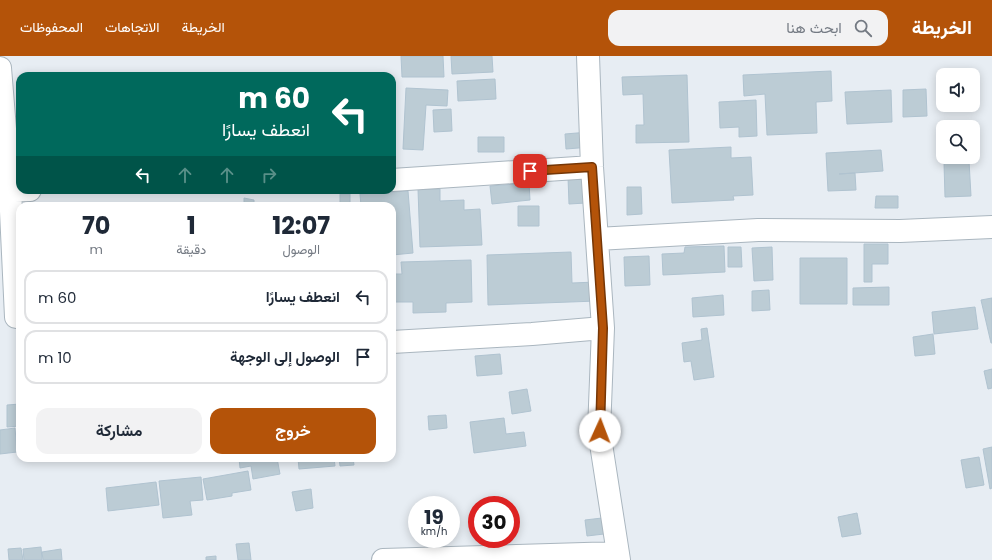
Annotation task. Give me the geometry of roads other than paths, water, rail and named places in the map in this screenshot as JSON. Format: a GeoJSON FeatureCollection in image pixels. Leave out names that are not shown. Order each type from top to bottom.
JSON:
{"type":"FeatureCollection","features":[{"type":"Feature","properties":{"kind":"street"},"geometry":{"type":"LineString","coordinates":[[382,560],[618,556],[600,431],[603,328],[592,167],[588,56]]}},
{"type":"Feature","properties":{"kind":"street"},"geometry":{"type":"LineString","coordinates":[[0,68],[14,190],[12,317]]}},
{"type":"Feature","properties":{"kind":"street"},"geometry":{"type":"LineString","coordinates":[[396,180],[592,167]]}},
{"type":"Feature","properties":{"kind":"street"},"geometry":{"type":"LineString","coordinates":[[597,239],[758,230],[893,231],[992,227]]}},
{"type":"Feature","properties":{"kind":"street"},"geometry":{"type":"LineString","coordinates":[[396,342],[532,334],[603,328]]}}]}
